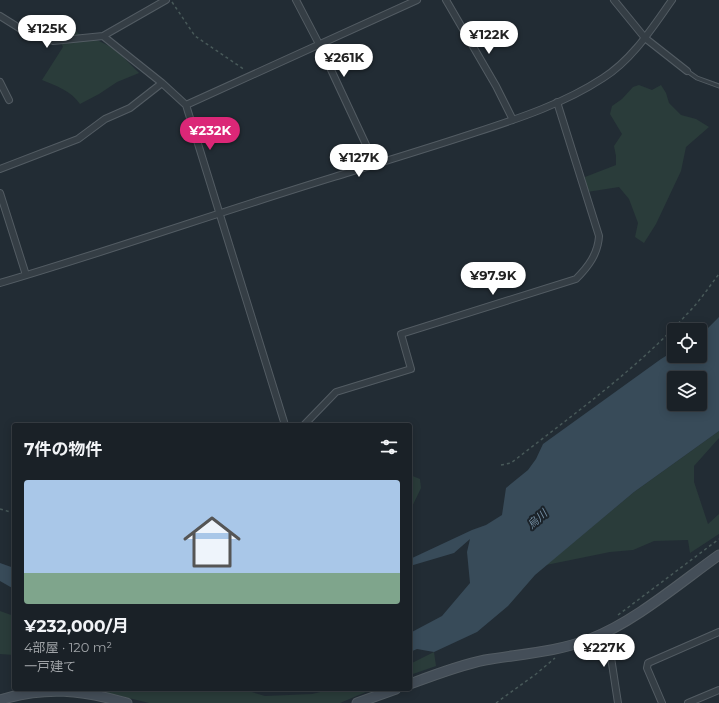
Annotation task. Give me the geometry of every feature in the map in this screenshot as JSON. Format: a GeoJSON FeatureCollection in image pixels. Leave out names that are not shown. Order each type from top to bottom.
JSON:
{"type":"FeatureCollection","features":[{"type":"Feature","properties":{"kind":"street"},"geometry":{"type":"LineString","coordinates":[[0,16],[24,31],[53,41],[103,36],[166,0]]}},
{"type":"Feature","properties":{"kind":"street"},"geometry":{"type":"LineString","coordinates":[[296,0],[319,44],[375,164]]}},
{"type":"Feature","properties":{"kind":"street"},"geometry":{"type":"LineString","coordinates":[[186,105],[417,0]]}},
{"type":"Feature","properties":{"kind":"street"},"geometry":{"type":"LineString","coordinates":[[446,0],[496,86],[513,120]]}},
{"type":"Feature","properties":{"kind":"street"},"geometry":{"type":"LineString","coordinates":[[614,0],[645,38],[687,71]]}},
{"type":"Feature","properties":{"kind":"street"},"geometry":{"type":"LineString","coordinates":[[0,283],[219,212],[513,120],[557,102],[605,77],[632,53],[645,38],[672,0]]}},
{"type":"Feature","properties":{"kind":"street"},"geometry":{"type":"LineString","coordinates":[[103,36],[162,83],[186,105],[284,423]]}},
{"type":"Feature","properties":{"kind":"street"},"geometry":{"type":"LineString","coordinates":[[0,82],[9,100]]}},
{"type":"Feature","properties":{"kind":"street"},"geometry":{"type":"LineString","coordinates":[[0,169],[78,139],[105,119],[130,108],[162,83]]}},
{"type":"Feature","properties":{"kind":"street"},"geometry":{"type":"LineString","coordinates":[[306,423],[336,392],[411,369],[401,334],[576,279],[588,266],[599,246],[599,236],[557,102]]}},
{"type":"Feature","properties":{"kind":"street"},"geometry":{"type":"LineString","coordinates":[[0,193],[26,275]]}},
{"type":"Feature","properties":{"kind":"street"},"geometry":{"type":"LineString","coordinates":[[412,683],[483,661],[558,648],[590,640],[644,608],[719,555]]}},
{"type":"Feature","properties":{"kind":"street"},"geometry":{"type":"LineString","coordinates":[[607,631],[618,703]]}},
{"type":"Feature","properties":{"kind":"street"},"geometry":{"type":"LineString","coordinates":[[662,703],[647,668],[648,663],[719,632]]}},
{"type":"Feature","properties":{"kind":"street"},"geometry":{"type":"LineString","coordinates":[[688,703],[719,690]]}},
{"type":"Feature","properties":{"kind":"street"},"geometry":{"type":"LineString","coordinates":[[0,700],[31,693],[49,691]]}},
{"type":"Feature","properties":{"kind":"street"},"geometry":{"type":"LineString","coordinates":[[68,691],[89,693],[127,703]]}},
{"type":"Feature","properties":{"kind":"street"},"geometry":{"type":"LineString","coordinates":[[357,703],[390,691]]}},
{"type":"Feature","properties":{"kind":"lane"},"geometry":{"type":"LineString","coordinates":[[687,71],[697,78],[719,86]]}},
{"type":"Feature","properties":{"kind":"path"},"geometry":{"type":"LineString","coordinates":[[171,0],[195,36],[252,75]]}},
{"type":"Feature","properties":{"kind":"path"},"geometry":{"type":"LineString","coordinates":[[501,465],[511,463],[575,414],[647,353],[688,313],[719,274]]}},
{"type":"Feature","properties":{"kind":"path"},"geometry":{"type":"LineString","coordinates":[[0,509],[12,512]]}},
{"type":"Feature","properties":{"kind":"path"},"geometry":{"type":"LineString","coordinates":[[617,616],[719,539]]}},
{"type":"Feature","properties":{"kind":"path"},"geometry":{"type":"LineString","coordinates":[[496,703],[536,674],[557,655]]}},
{"type":"Feature","properties":{"kind":"shaded area"},"geometry":{"type":"Polygon","coordinates":[[[62,21],[69,24],[81,36],[99,41],[115,49],[139,73],[117,82],[80,104],[68,92],[42,80],[63,47],[59,38],[62,21]]]}},
{"type":"Feature","properties":{"kind":"shaded area"},"geometry":{"type":"Polygon","coordinates":[[[639,85],[652,90],[661,85],[666,93],[669,103],[681,115],[696,119],[709,127],[686,147],[681,171],[656,224],[644,243],[635,237],[638,223],[629,199],[619,187],[587,192],[585,177],[616,165],[614,146],[622,134],[610,114],[612,106],[622,99],[633,87],[639,85]]]}},
{"type":"Feature","properties":{"kind":"shaded area"},"geometry":{"type":"Polygon","coordinates":[[[719,431],[719,438],[694,466],[694,482],[708,524],[719,514],[719,534],[690,553],[688,540],[654,541],[633,550],[610,552],[546,565],[634,492],[719,431]]]}},
{"type":"Feature","properties":{"kind":"shaded area"},"geometry":{"type":"Polygon","coordinates":[[[412,476],[420,479],[421,488],[412,507],[412,476]]]}},
{"type":"Feature","properties":{"kind":"shaded area"},"geometry":{"type":"Polygon","coordinates":[[[0,611],[12,615],[12,655],[0,654],[0,611]]]}},
{"type":"Feature","properties":{"kind":"shaded area"},"geometry":{"type":"Polygon","coordinates":[[[434,652],[436,666],[412,674],[412,663],[434,652]]]}},
{"type":"Feature","properties":{"kind":"shaded area"},"geometry":{"type":"Polygon","coordinates":[[[100,691],[249,691],[265,696],[312,694],[325,691],[368,691],[340,703],[149,703],[100,691]]]}},
{"type":"Feature","properties":{"kind":"water","name":"烏川"},"geometry":{"type":"Polygon","coordinates":[[[719,317],[719,431],[634,492],[535,575],[508,606],[477,632],[434,652],[417,649],[412,651],[412,632],[442,616],[470,583],[467,552],[470,539],[454,553],[412,565],[412,558],[486,525],[502,515],[506,488],[528,470],[536,459],[543,444],[667,355],[667,363],[707,363],[707,329],[719,317]]]}},
{"type":"Feature","properties":{"kind":"water"},"geometry":{"type":"Polygon","coordinates":[[[0,563],[12,567],[12,588],[0,581],[0,563]]]}}]}
